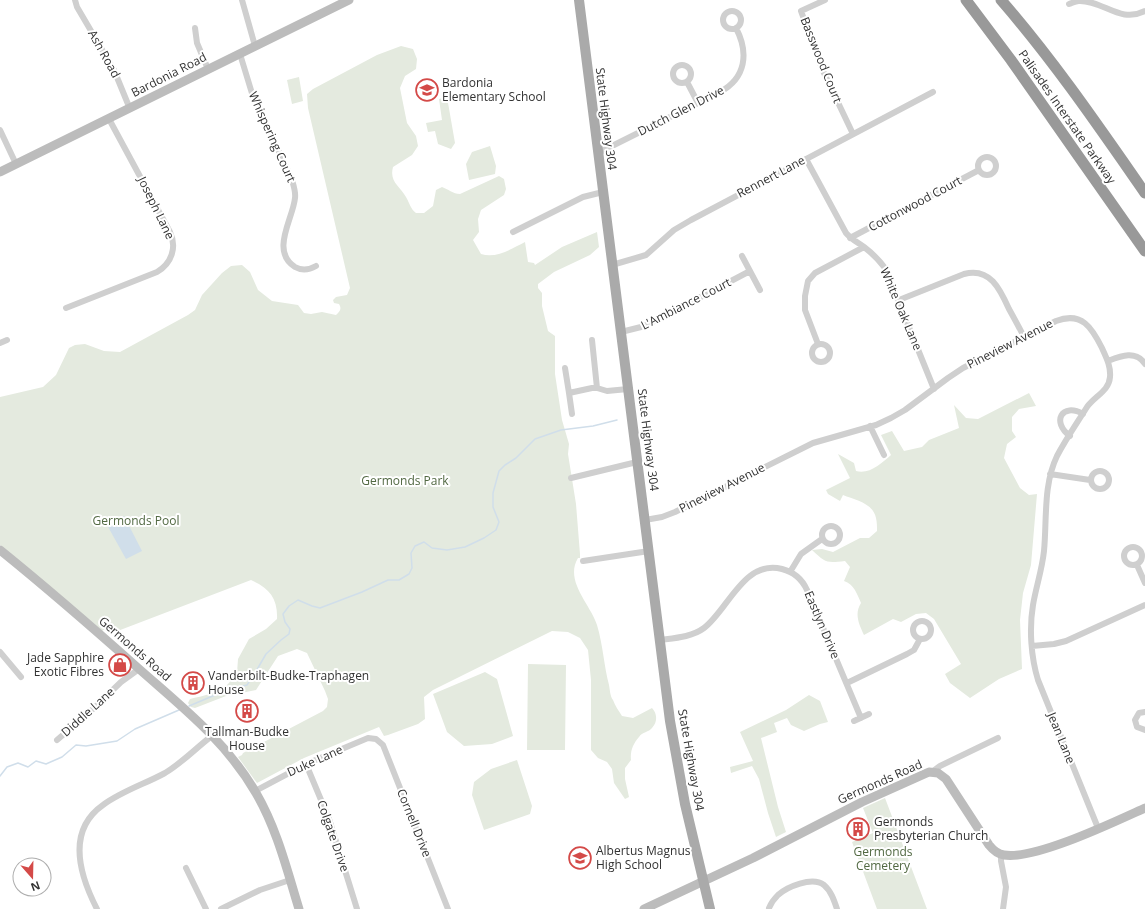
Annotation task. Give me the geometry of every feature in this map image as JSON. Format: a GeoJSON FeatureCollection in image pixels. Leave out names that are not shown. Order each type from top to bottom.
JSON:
{"type":"FeatureCollection","features":[{"type":"Feature","properties":{"kind":"highway","name":"Palisades Interstate Parkway"},"geometry":{"type":"LineString","coordinates":[[966,0],[1011,60],[1145,251]]}},
{"type":"Feature","properties":{"kind":"highway","name":"Palisades Interstate Parkway"},"geometry":{"type":"LineString","coordinates":[[1001,0],[1038,43],[1061,73],[1145,193]]}},
{"type":"Feature","properties":{"kind":"main road","name":"State Highway 304"},"geometry":{"type":"LineString","coordinates":[[578,0],[648,551],[678,766],[685,804],[710,909]]}},
{"type":"Feature","properties":{"kind":"street","name":"Ash Road"},"geometry":{"type":"LineString","coordinates":[[75,0],[77,7],[114,70],[130,109]]}},
{"type":"Feature","properties":{"kind":"street"},"geometry":{"type":"LineString","coordinates":[[242,0],[255,46]]}},
{"type":"Feature","properties":{"kind":"street","name":"Bardonia Road"},"geometry":{"type":"LineString","coordinates":[[0,172],[240,54],[335,3],[349,0]]}},
{"type":"Feature","properties":{"kind":"street","name":"Basswood Court"},"geometry":{"type":"LineString","coordinates":[[825,0],[801,11],[823,71],[853,134]]}},
{"type":"Feature","properties":{"kind":"street"},"geometry":{"type":"LineString","coordinates":[[1070,4],[1079,1],[1089,2],[1128,16],[1145,11]]}},
{"type":"Feature","properties":{"kind":"street"},"geometry":{"type":"LineString","coordinates":[[195,28],[197,43],[208,69]]}},
{"type":"Feature","properties":{"kind":"street","name":"Dutch Glen Drive"},"geometry":{"type":"LineString","coordinates":[[598,153],[728,87],[740,72],[744,59],[744,50],[741,38],[736,28]]}},
{"type":"Feature","properties":{"kind":"street","name":"Whispering Court"},"geometry":{"type":"LineString","coordinates":[[240,54],[254,100],[295,190],[294,203],[284,238],[285,254],[291,263],[299,269],[306,270],[316,266]]}},
{"type":"Feature","properties":{"kind":"street"},"geometry":{"type":"LineString","coordinates":[[687,82],[698,103]]}},
{"type":"Feature","properties":{"kind":"street","name":"Rennert Lane"},"geometry":{"type":"LineString","coordinates":[[612,265],[646,255],[674,230],[933,92]]}},
{"type":"Feature","properties":{"kind":"street","name":"Joseph Lane"},"geometry":{"type":"LineString","coordinates":[[66,308],[157,272],[168,262],[173,250],[173,242],[170,232],[109,119]]}},
{"type":"Feature","properties":{"kind":"street"},"geometry":{"type":"LineString","coordinates":[[0,130],[16,164]]}},
{"type":"Feature","properties":{"kind":"street","name":"White Oak Lane"},"geometry":{"type":"LineString","coordinates":[[806,159],[841,225],[850,238],[864,247],[878,259],[885,268],[934,388]]}},
{"type":"Feature","properties":{"kind":"street","name":"Cottonwood Court"},"geometry":{"type":"LineString","coordinates":[[850,238],[979,170]]}},
{"type":"Feature","properties":{"kind":"street"},"geometry":{"type":"LineString","coordinates":[[513,232],[583,197],[603,192]]}},
{"type":"Feature","properties":{"kind":"street"},"geometry":{"type":"LineString","coordinates":[[818,344],[805,310],[805,296],[808,281],[818,271],[864,247]]}},
{"type":"Feature","properties":{"kind":"street"},"geometry":{"type":"LineString","coordinates":[[742,256],[760,290]]}},
{"type":"Feature","properties":{"kind":"street","name":"L'Ambiance Court"},"geometry":{"type":"LineString","coordinates":[[621,332],[653,322],[750,271]]}},
{"type":"Feature","properties":{"kind":"street"},"geometry":{"type":"LineString","coordinates":[[899,300],[964,274],[980,273],[990,279],[998,287],[1024,337]]}},
{"type":"Feature","properties":{"kind":"street","name":"Pineview Avenue"},"geometry":{"type":"LineString","coordinates":[[644,520],[662,517],[675,512],[818,441],[870,426],[891,418],[967,365],[1059,319],[1075,318],[1085,323],[1093,331],[1108,361],[1110,375],[1109,383],[1090,403],[1057,456],[1050,474],[1043,557],[1032,610],[1032,646]]}},
{"type":"Feature","properties":{"kind":"street"},"geometry":{"type":"LineString","coordinates":[[0,343],[7,340]]}},
{"type":"Feature","properties":{"kind":"street"},"geometry":{"type":"LineString","coordinates":[[592,340],[597,388]]}},
{"type":"Feature","properties":{"kind":"street"},"geometry":{"type":"LineString","coordinates":[[1108,361],[1133,355],[1138,357],[1145,364]]}},
{"type":"Feature","properties":{"kind":"street"},"geometry":{"type":"LineString","coordinates":[[565,368],[572,414]]}},
{"type":"Feature","properties":{"kind":"street"},"geometry":{"type":"LineString","coordinates":[[569,393],[597,388],[607,391],[628,389]]}},
{"type":"Feature","properties":{"kind":"street"},"geometry":{"type":"LineString","coordinates":[[1070,436],[1061,426],[1061,416],[1070,410],[1075,410],[1083,414]]}},
{"type":"Feature","properties":{"kind":"street"},"geometry":{"type":"LineString","coordinates":[[870,426],[884,455]]}},
{"type":"Feature","properties":{"kind":"street"},"geometry":{"type":"LineString","coordinates":[[571,478],[637,462]]}},
{"type":"Feature","properties":{"kind":"street"},"geometry":{"type":"LineString","coordinates":[[1050,474],[1090,480]]}},
{"type":"Feature","properties":{"kind":"street"},"geometry":{"type":"LineString","coordinates":[[660,640],[687,636],[702,629],[709,623],[744,581],[754,573],[770,568],[779,568],[790,572],[801,554],[822,540]]}},
{"type":"Feature","properties":{"kind":"street"},"geometry":{"type":"LineString","coordinates":[[583,561],[648,551]]}},
{"type":"Feature","properties":{"kind":"street","name":"Germonds Road"},"geometry":{"type":"LineString","coordinates":[[1,554],[98,632],[192,715],[232,758],[255,791],[272,826],[299,909]]}},
{"type":"Feature","properties":{"kind":"street"},"geometry":{"type":"LineString","coordinates":[[1137,565],[1145,583]]}},
{"type":"Feature","properties":{"kind":"street","name":"Eastlyn Drive"},"geometry":{"type":"LineString","coordinates":[[790,572],[805,586],[861,718]]}},
{"type":"Feature","properties":{"kind":"street"},"geometry":{"type":"LineString","coordinates":[[1032,646],[1054,644],[1066,641],[1145,605]]}},
{"type":"Feature","properties":{"kind":"street"},"geometry":{"type":"LineString","coordinates":[[847,683],[914,650],[920,639]]}},
{"type":"Feature","properties":{"kind":"street","name":"Jean Lane"},"geometry":{"type":"LineString","coordinates":[[1032,646],[1038,680],[1098,828]]}},
{"type":"Feature","properties":{"kind":"street"},"geometry":{"type":"LineString","coordinates":[[0,652],[22,678]]}},
{"type":"Feature","properties":{"kind":"street","name":"Diddle Lane"},"geometry":{"type":"LineString","coordinates":[[56,740],[121,682],[139,669]]}},
{"type":"Feature","properties":{"kind":"street"},"geometry":{"type":"LineString","coordinates":[[1145,712],[1138,714],[1135,720],[1137,727],[1145,730]]}},
{"type":"Feature","properties":{"kind":"street"},"geometry":{"type":"LineString","coordinates":[[854,721],[869,714]]}},
{"type":"Feature","properties":{"kind":"street"},"geometry":{"type":"LineString","coordinates":[[97,909],[89,893],[81,867],[79,850],[81,835],[86,823],[101,806],[168,771],[212,735]]}},
{"type":"Feature","properties":{"kind":"street","name":"Duke Lane"},"geometry":{"type":"LineString","coordinates":[[255,791],[306,764],[368,738],[376,739]]}},
{"type":"Feature","properties":{"kind":"street"},"geometry":{"type":"LineString","coordinates":[[932,772],[937,768],[998,738]]}},
{"type":"Feature","properties":{"kind":"street","name":"Cornell Drive"},"geometry":{"type":"LineString","coordinates":[[376,739],[383,745],[448,909]]}},
{"type":"Feature","properties":{"kind":"street","name":"Colgate Drive"},"geometry":{"type":"LineString","coordinates":[[306,764],[331,825],[357,909]]}},
{"type":"Feature","properties":{"kind":"street","name":"Germonds Road"},"geometry":{"type":"LineString","coordinates":[[644,909],[753,858],[868,800],[923,774],[932,772],[938,773],[946,779],[989,845],[1001,854]]}},
{"type":"Feature","properties":{"kind":"street"},"geometry":{"type":"LineString","coordinates":[[1003,909],[1006,887],[1001,854],[1015,855],[1040,850],[1145,808]]}},
{"type":"Feature","properties":{"kind":"street"},"geometry":{"type":"LineString","coordinates":[[186,868],[206,909]]}},
{"type":"Feature","properties":{"kind":"street"},"geometry":{"type":"LineString","coordinates":[[221,909],[264,889],[290,880]]}},
{"type":"Feature","properties":{"kind":"street"},"geometry":{"type":"LineString","coordinates":[[769,908],[774,899],[782,892],[802,883],[811,881],[820,883],[827,888],[837,909]]}},
{"type":"Feature","properties":{"kind":"green space","name":"Germonds Park"},"geometry":{"type":"Polygon","coordinates":[[[401,46],[413,49],[417,59],[416,69],[405,76],[400,88],[407,123],[416,136],[418,146],[412,155],[393,167],[392,176],[396,184],[404,193],[411,208],[416,213],[424,213],[433,206],[436,190],[442,187],[460,194],[499,176],[504,179],[506,189],[504,195],[481,210],[478,219],[479,232],[473,240],[481,254],[498,254],[525,242],[528,262],[534,263],[535,265],[562,247],[597,232],[599,247],[590,255],[554,272],[538,284],[538,288],[542,293],[542,306],[548,331],[555,336],[555,374],[562,420],[569,444],[568,454],[576,504],[580,554],[580,558],[578,558],[575,567],[574,575],[576,584],[597,625],[611,695],[617,708],[622,716],[633,718],[652,708],[656,715],[654,726],[640,735],[632,748],[631,760],[625,768],[625,779],[629,797],[625,799],[614,783],[612,769],[607,762],[598,758],[591,750],[591,680],[588,650],[580,638],[568,632],[552,631],[433,690],[424,697],[425,719],[418,724],[384,736],[379,727],[304,758],[257,783],[238,757],[323,711],[327,707],[328,699],[307,653],[297,649],[278,656],[256,690],[226,696],[195,708],[191,707],[188,703],[190,699],[216,692],[229,683],[237,673],[238,659],[249,639],[266,629],[277,619],[276,605],[267,590],[251,580],[115,632],[108,632],[105,629],[102,631],[0,545],[0,397],[43,387],[56,375],[69,348],[75,345],[85,344],[104,351],[120,352],[195,310],[202,295],[222,273],[231,266],[242,265],[250,272],[258,290],[272,301],[298,305],[304,313],[311,314],[322,312],[336,315],[339,312],[339,304],[334,303],[333,300],[336,297],[347,295],[350,288],[308,108],[307,94],[313,89],[377,55],[401,46]]]}},
{"type":"Feature","properties":{"kind":"green space"},"geometry":{"type":"Polygon","coordinates":[[[299,77],[303,101],[292,104],[287,80],[299,77]]]}},
{"type":"Feature","properties":{"kind":"green space"},"geometry":{"type":"Polygon","coordinates":[[[447,97],[455,143],[451,149],[438,144],[435,131],[428,132],[426,123],[442,120],[439,99],[447,97]]]}},
{"type":"Feature","properties":{"kind":"green space"},"geometry":{"type":"Polygon","coordinates":[[[490,146],[496,166],[495,174],[469,180],[466,164],[472,152],[490,146]]]}},
{"type":"Feature","properties":{"kind":"green space"},"geometry":{"type":"Polygon","coordinates":[[[1029,393],[1036,406],[1019,409],[1012,417],[1012,431],[1016,437],[1007,444],[1004,458],[1020,488],[1029,495],[1037,494],[1031,565],[1023,593],[1020,620],[1022,669],[999,679],[970,698],[950,683],[945,674],[961,664],[934,619],[926,613],[916,614],[901,622],[893,619],[864,635],[859,623],[858,615],[861,603],[853,587],[844,581],[850,567],[845,561],[830,562],[824,560],[812,550],[822,549],[833,552],[860,538],[869,538],[877,531],[874,513],[867,505],[843,495],[840,501],[828,494],[826,490],[850,478],[838,454],[854,463],[856,471],[861,472],[870,470],[891,455],[881,435],[892,431],[904,451],[922,447],[929,440],[959,428],[954,405],[966,418],[978,419],[1029,393]]]}},
{"type":"Feature","properties":{"kind":"green space"},"geometry":{"type":"Polygon","coordinates":[[[528,664],[566,665],[565,750],[527,750],[528,664]]]}},
{"type":"Feature","properties":{"kind":"green space"},"geometry":{"type":"Polygon","coordinates":[[[485,672],[497,679],[513,736],[492,744],[464,746],[447,732],[433,694],[485,672]]]}},
{"type":"Feature","properties":{"kind":"green space"},"geometry":{"type":"Polygon","coordinates":[[[809,695],[820,701],[828,722],[804,731],[791,725],[787,718],[774,723],[777,732],[761,738],[778,807],[786,832],[776,837],[759,779],[752,766],[731,773],[730,767],[753,761],[740,732],[786,710],[809,695]]]}},
{"type":"Feature","properties":{"kind":"green space"},"geometry":{"type":"Polygon","coordinates":[[[517,760],[532,806],[530,814],[484,830],[472,795],[474,782],[491,769],[517,760]]]}},
{"type":"Feature","properties":{"kind":"green space","name":"Germonds Cemetery"},"geometry":{"type":"Polygon","coordinates":[[[885,798],[927,909],[877,909],[852,842],[873,833],[863,808],[885,798]]]}},
{"type":"Feature","properties":{"kind":"shaded area"},"geometry":{"type":"Polygon","coordinates":[[[124,516],[142,551],[126,559],[107,525],[124,516]]]}},
{"type":"Feature","properties":{"kind":"waterway"},"geometry":{"type":"LineString","coordinates":[[189,706],[227,690],[247,685],[266,654],[289,634],[290,629],[285,622],[283,614],[289,606],[298,600],[320,608],[388,580],[399,580],[409,574],[412,568],[411,553],[415,546],[424,542],[432,548],[447,550],[465,547],[484,538],[496,530],[499,522],[493,507],[493,493],[499,471],[516,458],[535,439],[561,430],[593,426],[617,420]]}},
{"type":"Feature","properties":{"kind":"waterway"},"geometry":{"type":"LineString","coordinates":[[0,776],[7,767],[18,763],[28,767],[36,761],[46,764],[62,757],[76,745],[86,746],[117,741],[135,729],[179,710]]}},
{"type":"Feature","properties":{"kind":"place","name":"Bardonia Elementary School"},"geometry":{"type":"Point","coordinates":[427,90]}},
{"type":"Feature","properties":{"kind":"place","name":"Jade Sapphire Exotic Fibres"},"geometry":{"type":"Point","coordinates":[120,665]}},
{"type":"Feature","properties":{"kind":"place","name":"Vanderbilt-Budke-Traphagen House"},"geometry":{"type":"Point","coordinates":[193,683]}},
{"type":"Feature","properties":{"kind":"place","name":"Tallman-Budke House"},"geometry":{"type":"Point","coordinates":[247,711]}},
{"type":"Feature","properties":{"kind":"place","name":"Germonds Presbyterian Church"},"geometry":{"type":"Point","coordinates":[858,829]}},
{"type":"Feature","properties":{"kind":"place","name":"Albertus Magnus High School"},"geometry":{"type":"Point","coordinates":[580,858]}},
{"type":"Feature","properties":{"kind":"park label","name":"Germonds Pool"},"geometry":{"type":"Point","coordinates":[136,521]}}]}
